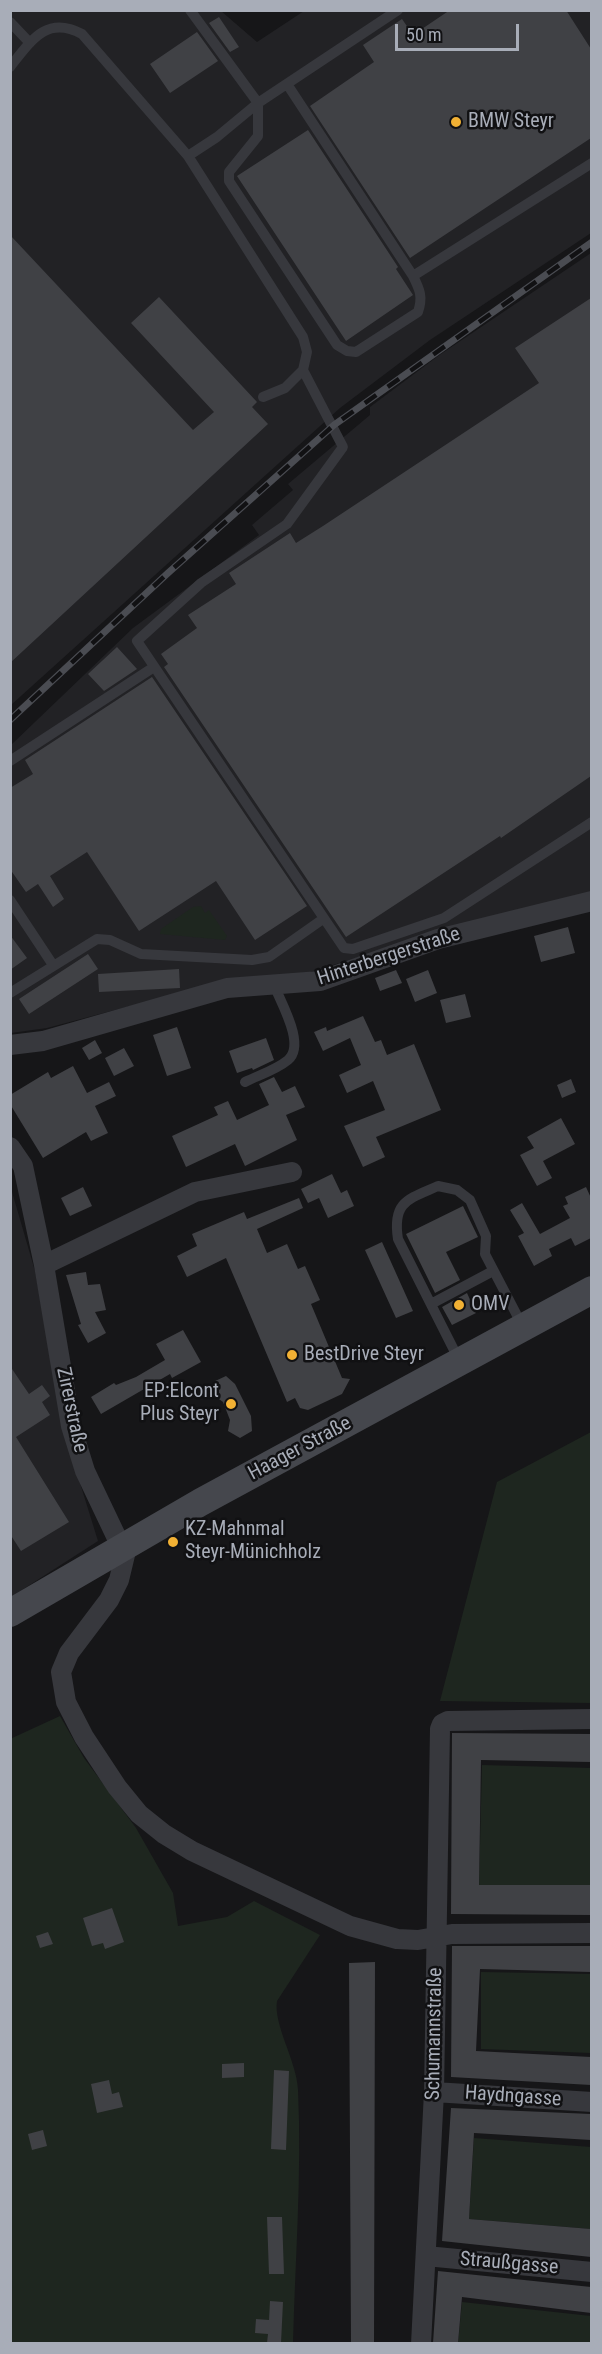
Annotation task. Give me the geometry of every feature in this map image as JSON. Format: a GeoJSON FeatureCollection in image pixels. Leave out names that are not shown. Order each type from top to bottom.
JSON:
{"type":"FeatureCollection","features":[{"type":"Feature","properties":{"kind":"main road","name":"Haager Straße"},"geometry":{"type":"LineString","coordinates":[[10,1613],[201,1502],[591,1290]]}},
{"type":"Feature","properties":{"kind":"street","name":"Hinterbergerstraße"},"geometry":{"type":"LineString","coordinates":[[10,1045],[43,1041],[227,988],[320,981],[438,939],[591,901]]}},
{"type":"Feature","properties":{"kind":"street","name":"Zirerstraße"},"geometry":{"type":"LineString","coordinates":[[10,1147],[23,1166],[44,1265],[71,1426],[85,1471],[123,1547]]}},
{"type":"Feature","properties":{"kind":"street"},"geometry":{"type":"LineString","coordinates":[[44,1265],[189,1194],[292,1172]]}},
{"type":"Feature","properties":{"kind":"street"},"geometry":{"type":"LineString","coordinates":[[123,1547],[125,1564],[119,1580],[109,1600],[69,1653],[61,1672],[66,1702],[84,1737],[132,1805],[164,1834],[192,1851],[350,1926],[398,1939],[452,1935],[591,1933]]}},
{"type":"Feature","properties":{"kind":"street","name":"Schumannstraße"},"geometry":{"type":"LineString","coordinates":[[421,2343],[434,2092],[442,1724],[448,1721],[591,1719]]}},
{"type":"Feature","properties":{"kind":"street","name":"Haydngasse"},"geometry":{"type":"LineString","coordinates":[[434,2092],[591,2102]]}},
{"type":"Feature","properties":{"kind":"street","name":"Straußgasse"},"geometry":{"type":"LineString","coordinates":[[426,2256],[591,2272]]}},
{"type":"Feature","properties":{"kind":"lane"},"geometry":{"type":"LineString","coordinates":[[190,10],[258,103],[258,136],[229,172],[229,181],[338,345],[347,351],[356,352],[418,312],[422,301],[421,291],[287,84]]}},
{"type":"Feature","properties":{"kind":"lane"},"geometry":{"type":"LineString","coordinates":[[188,156],[217,137],[258,103],[398,10]]}},
{"type":"Feature","properties":{"kind":"lane"},"geometry":{"type":"LineString","coordinates":[[10,22],[30,43]]}},
{"type":"Feature","properties":{"kind":"lane"},"geometry":{"type":"LineString","coordinates":[[10,67],[30,43],[44,31],[56,26],[69,28],[82,34],[188,156],[303,337],[307,352],[303,370],[285,388],[263,397]]}},
{"type":"Feature","properties":{"kind":"lane"},"geometry":{"type":"LineString","coordinates":[[413,276],[591,163]]}},
{"type":"Feature","properties":{"kind":"lane"},"geometry":{"type":"LineString","coordinates":[[303,370],[343,447],[287,524],[201,583],[137,641],[322,919],[344,948],[349,950],[431,924],[460,909],[591,822]]}},
{"type":"Feature","properties":{"kind":"lane"},"geometry":{"type":"LineString","coordinates":[[10,761],[154,667]]}},
{"type":"Feature","properties":{"kind":"lane"},"geometry":{"type":"LineString","coordinates":[[10,900],[53,965]]}},
{"type":"Feature","properties":{"kind":"lane"},"geometry":{"type":"LineString","coordinates":[[10,993],[101,938],[141,954],[263,959],[322,919]]}},
{"type":"Feature","properties":{"kind":"lane"},"geometry":{"type":"LineString","coordinates":[[245,1082],[288,1060],[294,1053],[296,1044],[274,985]]}},
{"type":"Feature","properties":{"kind":"lane"},"geometry":{"type":"LineString","coordinates":[[460,1363],[398,1239],[395,1224],[398,1211],[404,1202],[438,1186],[463,1193],[470,1200],[484,1231],[485,1254],[524,1328]]}},
{"type":"Feature","properties":{"kind":"lane"},"geometry":{"type":"LineString","coordinates":[[430,1304],[493,1271]]}},
{"type":"Feature","properties":{"kind":"shaded area","name":"BMW Steyr"},"geometry":{"type":"Polygon","coordinates":[[[11,11],[221,11],[257,42],[304,11],[591,11],[591,233],[430,340],[340,408],[11,705],[11,11]]]}},
{"type":"Feature","properties":{"kind":"shaded area"},"geometry":{"type":"Polygon","coordinates":[[[591,253],[591,895],[479,920],[307,973],[130,1006],[47,1028],[11,1033],[11,745],[133,628],[259,535],[252,525],[293,490],[288,484],[370,415],[370,407],[438,356],[591,253]]]}},
{"type":"Feature","properties":{"kind":"shaded area"},"geometry":{"type":"Polygon","coordinates":[[[201,906],[205,913],[209,910],[227,936],[225,940],[160,934],[161,929],[193,907],[201,906]]]}},
{"type":"Feature","properties":{"kind":"shaded area"},"geometry":{"type":"Polygon","coordinates":[[[10,1185],[35,1271],[66,1438],[98,1541],[11,1597],[10,1185]]]}},
{"type":"Feature","properties":{"kind":"shaded area"},"geometry":{"type":"Polygon","coordinates":[[[591,1432],[591,1703],[440,1701],[497,1482],[591,1432]]]}},
{"type":"Feature","properties":{"kind":"shaded area"},"geometry":{"type":"Polygon","coordinates":[[[60,1716],[84,1758],[136,1828],[173,1893],[178,1926],[227,1917],[254,1901],[320,1935],[277,2001],[278,2021],[294,2068],[298,2090],[299,2185],[293,2343],[11,2343],[10,1739],[60,1716]]]}},
{"type":"Feature","properties":{"kind":"shaded area"},"geometry":{"type":"Polygon","coordinates":[[[482,1765],[591,1768],[591,1885],[479,1885],[482,1765]]]}},
{"type":"Feature","properties":{"kind":"shaded area"},"geometry":{"type":"Polygon","coordinates":[[[481,1972],[591,1974],[591,2053],[481,2049],[481,1972]]]}},
{"type":"Feature","properties":{"kind":"shaded area"},"geometry":{"type":"Polygon","coordinates":[[[474,2138],[591,2147],[591,2229],[469,2219],[474,2138]]]}},
{"type":"Feature","properties":{"kind":"shaded area"},"geometry":{"type":"Polygon","coordinates":[[[462,2302],[591,2316],[591,2343],[458,2344],[462,2302]]]}},
{"type":"Feature","properties":{"kind":"building","name":"BMW Steyr"},"geometry":{"type":"Polygon","coordinates":[[[450,10],[566,10],[591,49],[591,138],[410,258],[310,106],[374,62],[363,45],[402,19],[413,35],[450,10]]]}},
{"type":"Feature","properties":{"kind":"building"},"geometry":{"type":"Polygon","coordinates":[[[219,17],[239,47],[230,52],[209,23],[219,17]]]}},
{"type":"Feature","properties":{"kind":"building"},"geometry":{"type":"Polygon","coordinates":[[[197,32],[218,61],[170,93],[150,64],[197,32]]]}},
{"type":"Feature","properties":{"kind":"building"},"geometry":{"type":"Polygon","coordinates":[[[308,130],[398,267],[396,269],[413,295],[346,341],[237,176],[308,130]]]}},
{"type":"Feature","properties":{"kind":"building"},"geometry":{"type":"Polygon","coordinates":[[[10,235],[193,430],[214,412],[131,323],[159,297],[257,402],[252,407],[268,424],[10,663],[10,235]]]}},
{"type":"Feature","properties":{"kind":"building"},"geometry":{"type":"Polygon","coordinates":[[[591,298],[591,776],[501,838],[500,836],[346,937],[164,667],[168,664],[161,654],[197,628],[188,615],[236,584],[229,573],[290,533],[296,543],[539,383],[515,348],[591,298]]]}},
{"type":"Feature","properties":{"kind":"building"},"geometry":{"type":"Polygon","coordinates":[[[117,647],[137,669],[104,691],[88,674],[117,647]]]}},
{"type":"Feature","properties":{"kind":"building"},"geometry":{"type":"Polygon","coordinates":[[[152,677],[307,906],[255,940],[216,881],[139,931],[87,852],[50,876],[64,899],[53,907],[38,884],[26,892],[10,869],[10,788],[33,774],[25,760],[152,677]]]}},
{"type":"Feature","properties":{"kind":"building"},"geometry":{"type":"Polygon","coordinates":[[[568,927],[575,953],[541,962],[534,936],[568,927]]]}},
{"type":"Feature","properties":{"kind":"building"},"geometry":{"type":"Polygon","coordinates":[[[10,935],[27,958],[10,970],[10,935]]]}},
{"type":"Feature","properties":{"kind":"building"},"geometry":{"type":"Polygon","coordinates":[[[88,954],[98,969],[29,1014],[19,999],[88,954]]]}},
{"type":"Feature","properties":{"kind":"building"},"geometry":{"type":"Polygon","coordinates":[[[179,969],[180,988],[99,992],[98,974],[179,969]]]}},
{"type":"Feature","properties":{"kind":"building"},"geometry":{"type":"Polygon","coordinates":[[[396,970],[402,983],[380,991],[375,978],[396,970]]]}},
{"type":"Feature","properties":{"kind":"building"},"geometry":{"type":"Polygon","coordinates":[[[428,970],[437,993],[415,1002],[406,979],[428,970]]]}},
{"type":"Feature","properties":{"kind":"building"},"geometry":{"type":"Polygon","coordinates":[[[465,994],[471,1017],[446,1023],[440,1000],[465,994]]]}},
{"type":"Feature","properties":{"kind":"building"},"geometry":{"type":"Polygon","coordinates":[[[363,1016],[375,1042],[381,1040],[387,1055],[414,1044],[441,1110],[376,1137],[385,1157],[363,1167],[344,1126],[385,1110],[373,1081],[347,1093],[339,1075],[361,1065],[350,1038],[323,1051],[314,1032],[326,1027],[327,1031],[363,1016]]]}},
{"type":"Feature","properties":{"kind":"building"},"geometry":{"type":"Polygon","coordinates":[[[177,1027],[191,1068],[167,1076],[153,1035],[177,1027]]]}},
{"type":"Feature","properties":{"kind":"building"},"geometry":{"type":"Polygon","coordinates":[[[266,1038],[274,1060],[253,1070],[252,1068],[237,1073],[229,1051],[266,1038]]]}},
{"type":"Feature","properties":{"kind":"building"},"geometry":{"type":"Polygon","coordinates":[[[95,1040],[102,1053],[89,1060],[82,1048],[95,1040]]]}},
{"type":"Feature","properties":{"kind":"building"},"geometry":{"type":"Polygon","coordinates":[[[124,1048],[134,1066],[114,1076],[105,1058],[124,1048]]]}},
{"type":"Feature","properties":{"kind":"building"},"geometry":{"type":"Polygon","coordinates":[[[73,1066],[87,1093],[109,1082],[116,1096],[95,1106],[108,1133],[91,1141],[86,1132],[43,1158],[10,1104],[10,1095],[48,1072],[51,1078],[73,1066]]]}},
{"type":"Feature","properties":{"kind":"building"},"geometry":{"type":"Polygon","coordinates":[[[274,1077],[282,1092],[295,1086],[305,1107],[286,1115],[297,1140],[245,1166],[235,1144],[186,1167],[172,1136],[218,1115],[214,1107],[228,1101],[237,1120],[269,1105],[259,1084],[274,1077]]]}},
{"type":"Feature","properties":{"kind":"building"},"geometry":{"type":"Polygon","coordinates":[[[571,1079],[576,1092],[562,1098],[557,1085],[571,1079]]]}},
{"type":"Feature","properties":{"kind":"building"},"geometry":{"type":"Polygon","coordinates":[[[561,1118],[575,1144],[543,1161],[552,1178],[537,1186],[520,1155],[534,1148],[527,1137],[561,1118]]]}},
{"type":"Feature","properties":{"kind":"building"},"geometry":{"type":"Polygon","coordinates":[[[332,1174],[341,1193],[347,1190],[354,1206],[328,1218],[319,1198],[308,1203],[301,1189],[332,1174]]]}},
{"type":"Feature","properties":{"kind":"building"},"geometry":{"type":"Polygon","coordinates":[[[83,1187],[92,1206],[70,1216],[61,1198],[83,1187]]]}},
{"type":"Feature","properties":{"kind":"building"},"geometry":{"type":"Polygon","coordinates":[[[586,1187],[591,1198],[591,1238],[575,1246],[571,1238],[549,1249],[552,1256],[534,1266],[518,1236],[524,1233],[510,1210],[522,1203],[540,1234],[570,1218],[563,1206],[568,1204],[565,1197],[586,1187]]]}},
{"type":"Feature","properties":{"kind":"building"},"geometry":{"type":"Polygon","coordinates":[[[299,1198],[303,1208],[257,1229],[267,1253],[287,1244],[298,1269],[305,1266],[320,1300],[311,1304],[342,1378],[350,1379],[342,1394],[308,1410],[300,1408],[295,1398],[287,1402],[226,1258],[187,1277],[177,1256],[197,1246],[192,1234],[244,1212],[247,1219],[299,1198]]]}},
{"type":"Feature","properties":{"kind":"building"},"geometry":{"type":"Polygon","coordinates":[[[463,1206],[478,1237],[446,1252],[460,1280],[435,1293],[406,1234],[463,1206]]]}},
{"type":"Feature","properties":{"kind":"building"},"geometry":{"type":"Polygon","coordinates":[[[382,1242],[413,1311],[396,1318],[365,1250],[382,1242]]]}},
{"type":"Feature","properties":{"kind":"building"},"geometry":{"type":"Polygon","coordinates":[[[86,1272],[88,1285],[100,1284],[106,1310],[95,1312],[106,1333],[88,1343],[78,1325],[81,1324],[66,1275],[86,1272]]]}},
{"type":"Feature","properties":{"kind":"building"},"geometry":{"type":"Polygon","coordinates":[[[467,1293],[476,1313],[452,1325],[442,1307],[467,1293]]]}},
{"type":"Feature","properties":{"kind":"building"},"geometry":{"type":"Polygon","coordinates":[[[183,1330],[201,1362],[172,1378],[170,1374],[101,1414],[91,1397],[114,1383],[116,1385],[136,1377],[165,1360],[156,1344],[183,1330]]]}},
{"type":"Feature","properties":{"kind":"building"},"geometry":{"type":"Polygon","coordinates":[[[10,1366],[29,1394],[42,1385],[50,1396],[42,1402],[50,1415],[16,1437],[69,1522],[21,1551],[10,1534],[10,1366]]]}},
{"type":"Feature","properties":{"kind":"building"},"geometry":{"type":"Polygon","coordinates":[[[226,1376],[235,1384],[251,1416],[252,1431],[240,1438],[228,1431],[230,1420],[223,1402],[212,1394],[213,1382],[226,1376]]]}},
{"type":"Feature","properties":{"kind":"building"},"geometry":{"type":"Polygon","coordinates":[[[452,1733],[591,1734],[591,1762],[481,1760],[479,1885],[591,1885],[591,1915],[451,1914],[452,1733]]]}},
{"type":"Feature","properties":{"kind":"building"},"geometry":{"type":"Polygon","coordinates":[[[112,1908],[124,1942],[105,1949],[103,1943],[92,1946],[83,1918],[112,1908]]]}},
{"type":"Feature","properties":{"kind":"building"},"geometry":{"type":"Polygon","coordinates":[[[48,1932],[53,1944],[40,1948],[36,1936],[48,1932]]]}},
{"type":"Feature","properties":{"kind":"building"},"geometry":{"type":"Polygon","coordinates":[[[452,1946],[591,1946],[591,1972],[480,1969],[476,2051],[591,2057],[591,2085],[451,2077],[452,1946]]]}},
{"type":"Feature","properties":{"kind":"building"},"geometry":{"type":"Polygon","coordinates":[[[375,1962],[374,2343],[351,2343],[349,1963],[375,1962]]]}},
{"type":"Feature","properties":{"kind":"building"},"geometry":{"type":"Polygon","coordinates":[[[244,2063],[244,2077],[222,2078],[222,2064],[244,2063]]]}},
{"type":"Feature","properties":{"kind":"building"},"geometry":{"type":"Polygon","coordinates":[[[274,2070],[289,2071],[286,2150],[271,2149],[274,2070]]]}},
{"type":"Feature","properties":{"kind":"building"},"geometry":{"type":"Polygon","coordinates":[[[109,2080],[112,2094],[119,2092],[123,2107],[97,2113],[91,2084],[109,2080]]]}},
{"type":"Feature","properties":{"kind":"building"},"geometry":{"type":"Polygon","coordinates":[[[451,2108],[591,2114],[591,2140],[474,2133],[469,2219],[591,2229],[591,2257],[442,2241],[451,2108]]]}},
{"type":"Feature","properties":{"kind":"building"},"geometry":{"type":"Polygon","coordinates":[[[43,2130],[47,2146],[32,2150],[28,2134],[43,2130]]]}},
{"type":"Feature","properties":{"kind":"building"},"geometry":{"type":"Polygon","coordinates":[[[267,2217],[282,2217],[284,2274],[269,2274],[267,2217]]]}},
{"type":"Feature","properties":{"kind":"building"},"geometry":{"type":"Polygon","coordinates":[[[438,2271],[591,2287],[591,2313],[462,2297],[458,2343],[433,2343],[438,2271]]]}},
{"type":"Feature","properties":{"kind":"building"},"geometry":{"type":"Polygon","coordinates":[[[270,2301],[283,2302],[281,2343],[267,2343],[268,2334],[255,2333],[256,2319],[269,2320],[270,2301]]]}},
{"type":"Feature","properties":{"kind":"railway"},"geometry":{"type":"LineString","coordinates":[[10,720],[168,573],[334,425],[592,242]]}},
{"type":"Feature","properties":{"kind":"place","name":"BMW Steyr"},"geometry":{"type":"Point","coordinates":[456,122]}},
{"type":"Feature","properties":{"kind":"place","name":"OMV"},"geometry":{"type":"Point","coordinates":[459,1305]}},
{"type":"Feature","properties":{"kind":"place","name":"BestDrive Steyr"},"geometry":{"type":"Point","coordinates":[292,1355]}},
{"type":"Feature","properties":{"kind":"place","name":"EP:Elcont Plus Steyr"},"geometry":{"type":"Point","coordinates":[231,1404]}},
{"type":"Feature","properties":{"kind":"place","name":"KZ-Mahnmal Steyr-Münichholz"},"geometry":{"type":"Point","coordinates":[173,1542]}}]}
